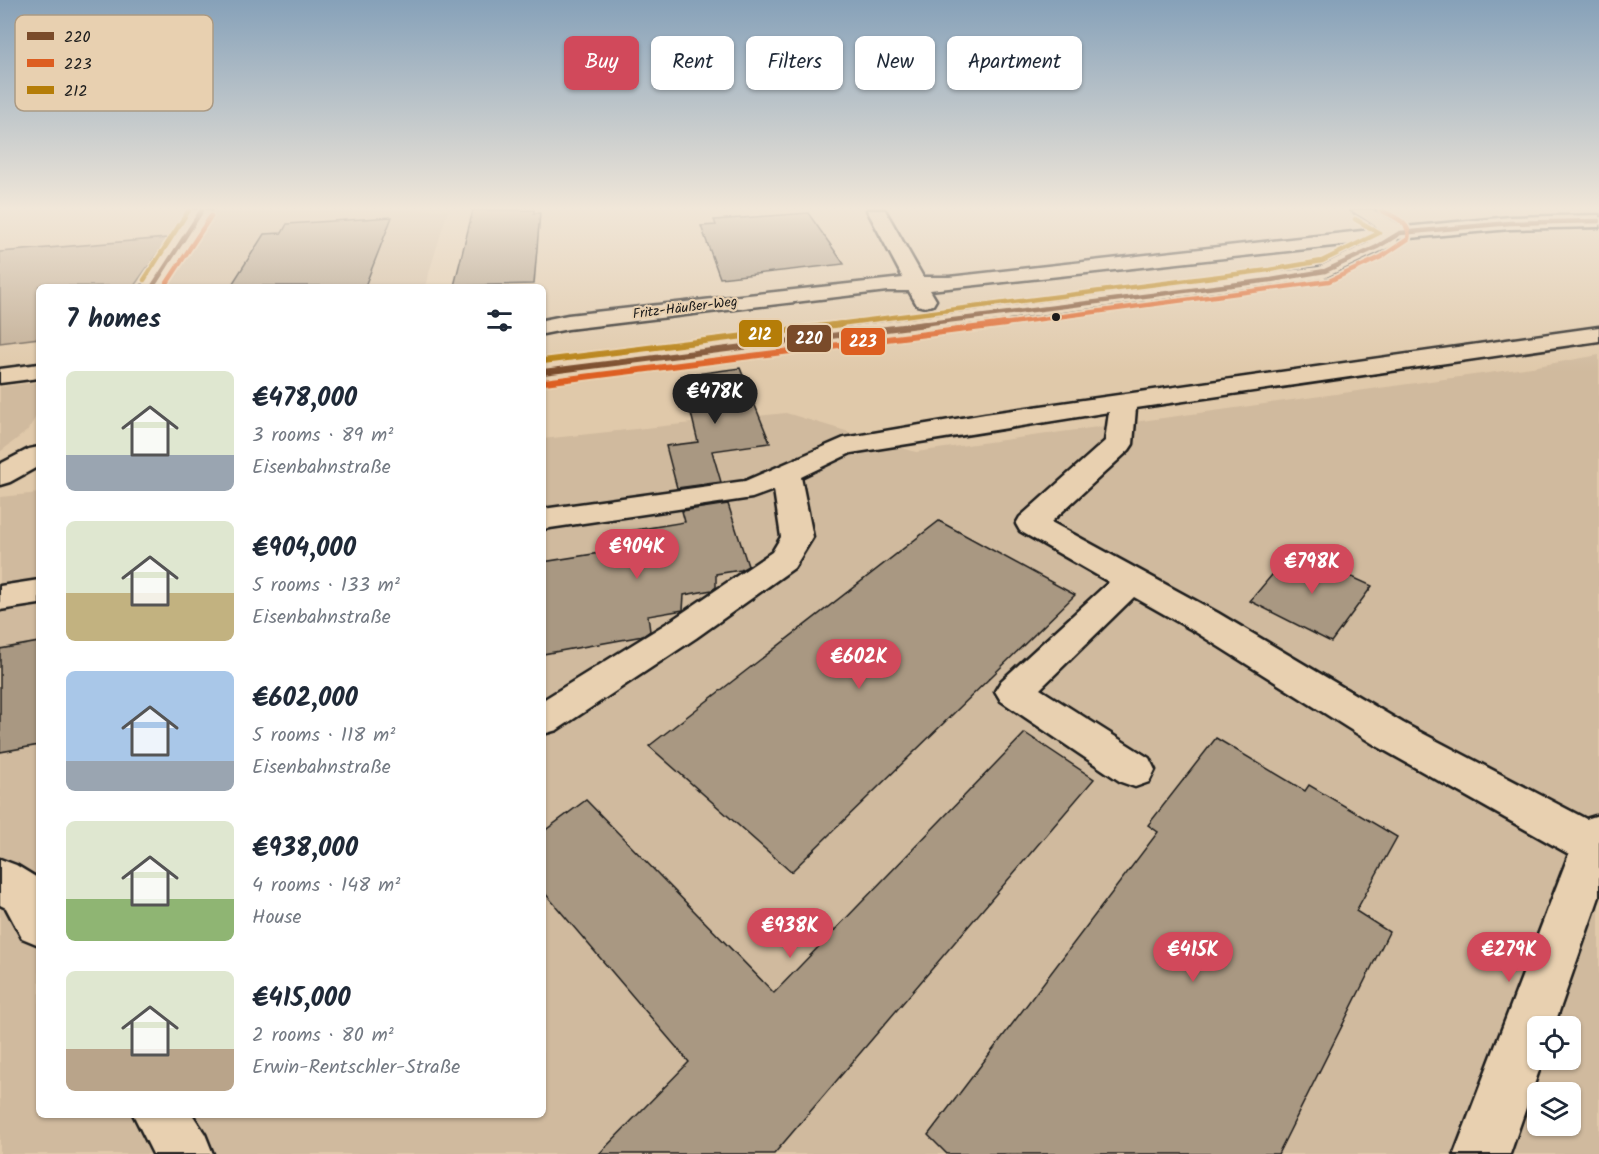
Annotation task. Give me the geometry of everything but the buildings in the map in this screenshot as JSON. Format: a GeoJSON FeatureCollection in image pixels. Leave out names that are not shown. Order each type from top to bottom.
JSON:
{"type":"FeatureCollection","features":[{"type":"Feature","properties":{"kind":"street"},"geometry":{"type":"LineString","coordinates":[[154,284],[167,264]]}},
{"type":"Feature","properties":{"kind":"street"},"geometry":{"type":"LineString","coordinates":[[905,264],[927,302],[943,322]]}},
{"type":"Feature","properties":{"kind":"street","name":"Fritz-Häußer-Weg"},"geometry":{"type":"LineString","coordinates":[[546,326],[863,287],[948,283],[1109,264]]}},
{"type":"Feature","properties":{"kind":"street"},"geometry":{"type":"LineString","coordinates":[[546,372],[1094,304],[1324,272],[1341,264]]}},
{"type":"Feature","properties":{"kind":"street"},"geometry":{"type":"LineString","coordinates":[[546,519],[752,489],[844,446],[985,422],[1599,334]]}},
{"type":"Feature","properties":{"kind":"street"},"geometry":{"type":"LineString","coordinates":[[0,376],[36,371]]}},
{"type":"Feature","properties":{"kind":"street"},"geometry":{"type":"LineString","coordinates":[[1123,402],[1119,444],[1031,524],[1206,622],[1389,734],[1597,840],[1482,1154]]}},
{"type":"Feature","properties":{"kind":"street"},"geometry":{"type":"LineString","coordinates":[[0,476],[36,457]]}},
{"type":"Feature","properties":{"kind":"street"},"geometry":{"type":"LineString","coordinates":[[546,717],[684,629],[783,560],[797,537],[786,473]]}},
{"type":"Feature","properties":{"kind":"street"},"geometry":{"type":"LineString","coordinates":[[1131,580],[1014,691],[1135,770]]}},
{"type":"Feature","properties":{"kind":"street"},"geometry":{"type":"LineString","coordinates":[[0,598],[36,592]]}},
{"type":"Feature","properties":{"kind":"street"},"geometry":{"type":"LineString","coordinates":[[0,880],[22,893],[36,917]]}},
{"type":"Feature","properties":{"kind":"street"},"geometry":{"type":"LineString","coordinates":[[162,1118],[185,1154]]}},
{"type":"Feature","properties":{"kind":"shaded area"},"geometry":{"type":"Polygon","coordinates":[[[0,264],[150,264],[135,284],[36,284],[36,338],[0,343],[0,264]]]}},
{"type":"Feature","properties":{"kind":"shaded area"},"geometry":{"type":"Polygon","coordinates":[[[180,264],[432,264],[426,284],[167,284],[180,264]]]}},
{"type":"Feature","properties":{"kind":"shaded area"},"geometry":{"type":"Polygon","coordinates":[[[1599,355],[1599,1154],[0,1154],[0,497],[36,493],[36,1118],[546,1118],[546,439],[786,413],[916,452],[1532,367],[1599,355]]]}},
{"type":"Feature","properties":{"kind":"shaded area"},"geometry":{"type":"Polygon","coordinates":[[[36,382],[36,417],[27,431],[0,452],[0,387],[36,382]]]}},
{"type":"Feature","properties":{"kind":"transit line","name":"212"},"geometry":{"type":"LineString","coordinates":[[144,280],[154,264]]}},
{"type":"Feature","properties":{"kind":"transit line","name":"220"},"geometry":{"type":"LineString","coordinates":[[154,284],[167,264]]}},
{"type":"Feature","properties":{"kind":"transit line","name":"223"},"geometry":{"type":"LineString","coordinates":[[166,284],[180,264]]}},
{"type":"Feature","properties":{"kind":"transit line","name":"212"},"geometry":{"type":"LineString","coordinates":[[546,361],[1305,264]]}},
{"type":"Feature","properties":{"kind":"transit line","name":"220"},"geometry":{"type":"LineString","coordinates":[[546,372],[1271,280],[1325,271],[1340,264]]}},
{"type":"Feature","properties":{"kind":"transit line","name":"223"},"geometry":{"type":"LineString","coordinates":[[546,382],[1272,290],[1329,281],[1366,264]]}}]}
